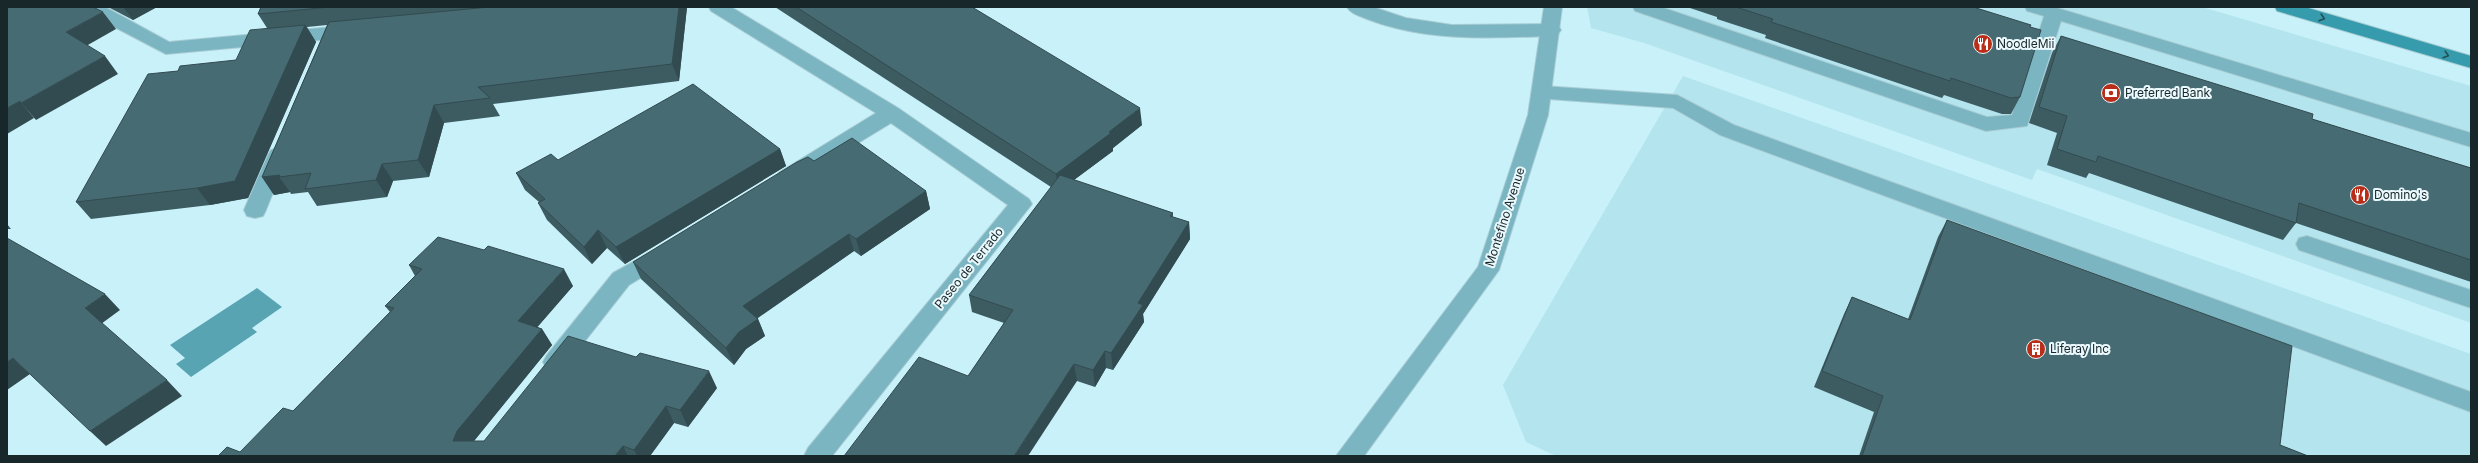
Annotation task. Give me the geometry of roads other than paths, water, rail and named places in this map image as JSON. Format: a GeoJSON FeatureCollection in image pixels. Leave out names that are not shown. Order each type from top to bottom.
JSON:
{"type":"FeatureCollection","features":[{"type":"Feature","properties":{"kind":"main road"},"geometry":{"type":"LineString","coordinates":[[2284,7],[2471,62]]}},
{"type":"Feature","properties":{"kind":"street"},"geometry":{"type":"LineString","coordinates":[[92,7],[166,48],[369,29]]}},
{"type":"Feature","properties":{"kind":"street","name":"Paseo de Terrado"},"geometry":{"type":"LineString","coordinates":[[718,7],[891,113],[1021,204],[817,456]]}},
{"type":"Feature","properties":{"kind":"street"},"geometry":{"type":"LineString","coordinates":[[1356,7],[1399,24],[1432,30],[1461,33],[1551,30]]}},
{"type":"Feature","properties":{"kind":"street","name":"Montefino Avenue"},"geometry":{"type":"LineString","coordinates":[[1349,456],[1488,270],[1538,115],[1553,7]]}},
{"type":"Feature","properties":{"kind":"street"},"geometry":{"type":"LineString","coordinates":[[1642,7],[1986,124],[2020,121],[2054,13]]}},
{"type":"Feature","properties":{"kind":"street"},"geometry":{"type":"LineString","coordinates":[[2034,7],[2471,140]]}},
{"type":"Feature","properties":{"kind":"street"},"geometry":{"type":"LineString","coordinates":[[321,55],[330,33]]}},
{"type":"Feature","properties":{"kind":"street"},"geometry":{"type":"LineString","coordinates":[[1542,93],[1677,102],[1727,130],[2471,402]]}},
{"type":"Feature","properties":{"kind":"street"},"geometry":{"type":"LineString","coordinates":[[769,188],[891,113]]}},
{"type":"Feature","properties":{"kind":"street"},"geometry":{"type":"LineString","coordinates":[[255,210],[286,136]]}},
{"type":"Feature","properties":{"kind":"street"},"geometry":{"type":"LineString","coordinates":[[543,377],[621,279],[682,242]]}},
{"type":"Feature","properties":{"kind":"street"},"geometry":{"type":"LineString","coordinates":[[2307,244],[2471,299]]}},
{"type":"Feature","properties":{"kind":"place","name":"NoodleMii"},"geometry":{"type":"Point","coordinates":[1983,44]}},
{"type":"Feature","properties":{"kind":"place","name":"Preferred Bank"},"geometry":{"type":"Point","coordinates":[2111,93]}},
{"type":"Feature","properties":{"kind":"place","name":"Domino's"},"geometry":{"type":"Point","coordinates":[2360,195]}},
{"type":"Feature","properties":{"kind":"place","name":"Liferay Inc"},"geometry":{"type":"Point","coordinates":[2036,349]}}]}
